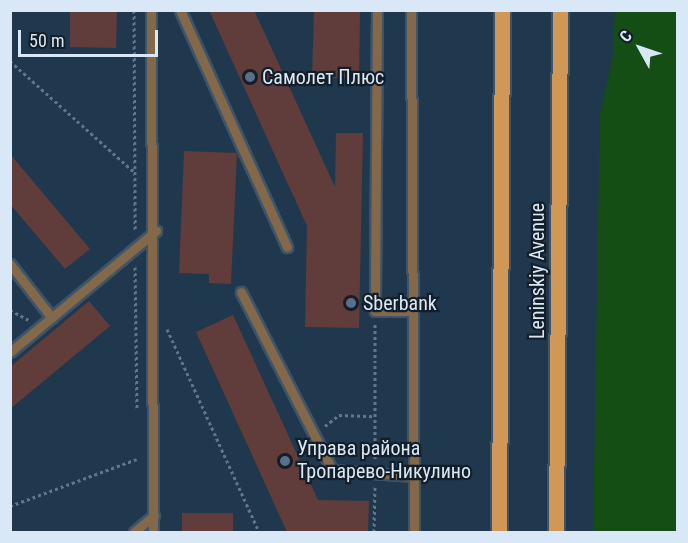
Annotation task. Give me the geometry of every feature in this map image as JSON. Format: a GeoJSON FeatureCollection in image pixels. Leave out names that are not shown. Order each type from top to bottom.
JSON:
{"type":"FeatureCollection","features":[{"type":"Feature","properties":{"kind":"main road","name":"Leninskiy Avenue"},"geometry":{"type":"LineString","coordinates":[[499,532],[502,10]]}},
{"type":"Feature","properties":{"kind":"main road","name":"Leninskiy Avenue"},"geometry":{"type":"LineString","coordinates":[[556,532],[560,10]]}},
{"type":"Feature","properties":{"kind":"lane"},"geometry":{"type":"LineString","coordinates":[[151,10],[156,231],[153,532]]}},
{"type":"Feature","properties":{"kind":"lane"},"geometry":{"type":"LineString","coordinates":[[180,10],[287,248]]}},
{"type":"Feature","properties":{"kind":"lane"},"geometry":{"type":"LineString","coordinates":[[376,10],[375,311],[412,310]]}},
{"type":"Feature","properties":{"kind":"lane"},"geometry":{"type":"LineString","coordinates":[[411,10],[414,532]]}},
{"type":"Feature","properties":{"kind":"lane"},"geometry":{"type":"LineString","coordinates":[[10,352],[156,231]]}},
{"type":"Feature","properties":{"kind":"lane"},"geometry":{"type":"LineString","coordinates":[[10,264],[52,318]]}},
{"type":"Feature","properties":{"kind":"lane"},"geometry":{"type":"LineString","coordinates":[[241,292],[332,470],[375,475],[413,476]]}},
{"type":"Feature","properties":{"kind":"lane"},"geometry":{"type":"LineString","coordinates":[[134,532],[154,515]]}},
{"type":"Feature","properties":{"kind":"path"},"geometry":{"type":"LineString","coordinates":[[134,10],[135,248]]}},
{"type":"Feature","properties":{"kind":"path"},"geometry":{"type":"LineString","coordinates":[[10,61],[134,172]]}},
{"type":"Feature","properties":{"kind":"path"},"geometry":{"type":"LineString","coordinates":[[137,412],[135,259],[143,277]]}},
{"type":"Feature","properties":{"kind":"path"},"geometry":{"type":"LineString","coordinates":[[155,303],[260,532]]}},
{"type":"Feature","properties":{"kind":"path"},"geometry":{"type":"LineString","coordinates":[[10,310],[42,326]]}},
{"type":"Feature","properties":{"kind":"path"},"geometry":{"type":"LineString","coordinates":[[374,532],[375,311]]}},
{"type":"Feature","properties":{"kind":"path"},"geometry":{"type":"LineString","coordinates":[[314,434],[339,415],[375,416]]}},
{"type":"Feature","properties":{"kind":"path"},"geometry":{"type":"LineString","coordinates":[[137,447],[138,469]]}},
{"type":"Feature","properties":{"kind":"path"},"geometry":{"type":"LineString","coordinates":[[10,506],[137,459]]}},
{"type":"Feature","properties":{"kind":"green space"},"geometry":{"type":"Polygon","coordinates":[[[615,11],[677,11],[677,532],[593,532],[600,115],[613,56],[615,11]]]}},
{"type":"Feature","properties":{"kind":"building"},"geometry":{"type":"Polygon","coordinates":[[[70,10],[117,10],[116,48],[70,47],[70,10]]]}},
{"type":"Feature","properties":{"kind":"building"},"geometry":{"type":"Polygon","coordinates":[[[209,10],[254,10],[335,187],[336,133],[363,133],[359,328],[305,327],[307,226],[209,10]]]}},
{"type":"Feature","properties":{"kind":"building"},"geometry":{"type":"Polygon","coordinates":[[[314,10],[360,10],[359,78],[312,78],[314,10]]]}},
{"type":"Feature","properties":{"kind":"building"},"geometry":{"type":"Polygon","coordinates":[[[184,151],[237,153],[231,284],[209,283],[209,274],[179,273],[184,151]]]}},
{"type":"Feature","properties":{"kind":"building"},"geometry":{"type":"Polygon","coordinates":[[[10,154],[90,249],[65,269],[10,204],[10,154]]]}},
{"type":"Feature","properties":{"kind":"building"},"geometry":{"type":"Polygon","coordinates":[[[89,301],[110,326],[10,409],[10,367],[89,301]]]}},
{"type":"Feature","properties":{"kind":"building"},"geometry":{"type":"Polygon","coordinates":[[[233,315],[318,500],[369,501],[368,532],[287,532],[196,332],[233,315]]]}},
{"type":"Feature","properties":{"kind":"building"},"geometry":{"type":"Polygon","coordinates":[[[182,513],[233,513],[233,532],[182,532],[182,513]]]}},
{"type":"Feature","properties":{"kind":"place","name":"Самолет Плюс"},"geometry":{"type":"Point","coordinates":[250,77]}},
{"type":"Feature","properties":{"kind":"place","name":"Sberbank"},"geometry":{"type":"Point","coordinates":[351,303]}},
{"type":"Feature","properties":{"kind":"place","name":"Управа района Тропарево-Никулино"},"geometry":{"type":"Point","coordinates":[285,461]}}]}
